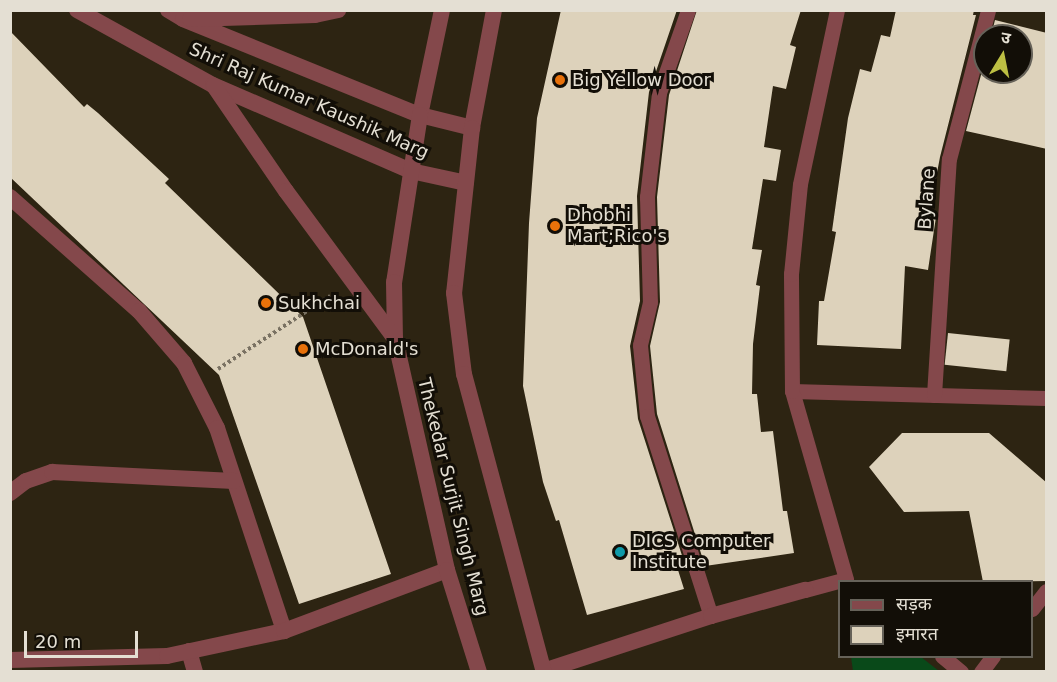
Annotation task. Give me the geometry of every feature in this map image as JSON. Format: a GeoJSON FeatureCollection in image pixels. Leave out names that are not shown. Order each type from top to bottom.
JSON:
{"type":"FeatureCollection","features":[{"type":"Feature","properties":{"kind":"street","name":"Shri Raj Kumar Kaushik Marg"},"geometry":{"type":"LineString","coordinates":[[77,10],[213,85],[411,171],[466,183]]}},
{"type":"Feature","properties":{"kind":"street"},"geometry":{"type":"LineString","coordinates":[[176,15],[315,15],[338,10]]}},
{"type":"Feature","properties":{"kind":"street","name":"Thekedar Surjit Singh Marg"},"geometry":{"type":"LineString","coordinates":[[442,10],[420,115],[394,282],[395,339],[447,570],[479,672]]}},
{"type":"Feature","properties":{"kind":"street"},"geometry":{"type":"LineString","coordinates":[[494,10],[472,128],[454,293],[464,374],[544,671],[711,616],[805,590]]}},
{"type":"Feature","properties":{"kind":"street","name":"Shri Raj Kumar Kaushik Marg"},"geometry":{"type":"LineString","coordinates":[[176,15],[420,115],[472,128]]}},
{"type":"Feature","properties":{"kind":"street"},"geometry":{"type":"LineString","coordinates":[[213,85],[395,339]]}},
{"type":"Feature","properties":{"kind":"street"},"geometry":{"type":"LineString","coordinates":[[10,197],[139,311],[184,363],[217,428],[284,631]]}},
{"type":"Feature","properties":{"kind":"street"},"geometry":{"type":"LineString","coordinates":[[10,493],[26,481],[52,472],[234,481]]}},
{"type":"Feature","properties":{"kind":"street"},"geometry":{"type":"LineString","coordinates":[[10,660],[167,656],[284,631],[447,570]]}},
{"type":"Feature","properties":{"kind":"street"},"geometry":{"type":"LineString","coordinates":[[189,651],[195,672]]}},
{"type":"Feature","properties":{"kind":"lane"},"geometry":{"type":"LineString","coordinates":[[688,10],[659,93],[647,197],[650,302],[640,345],[647,416],[711,616]]}},
{"type":"Feature","properties":{"kind":"lane"},"geometry":{"type":"LineString","coordinates":[[837,10],[800,184],[791,274],[792,391],[847,580]]}},
{"type":"Feature","properties":{"kind":"lane","name":"Bylane"},"geometry":{"type":"LineString","coordinates":[[934,395],[949,159],[988,10]]}},
{"type":"Feature","properties":{"kind":"lane"},"geometry":{"type":"LineString","coordinates":[[792,391],[1047,398]]}},
{"type":"Feature","properties":{"kind":"lane"},"geometry":{"type":"LineString","coordinates":[[805,590],[838,582]]}},
{"type":"Feature","properties":{"kind":"lane"},"geometry":{"type":"LineString","coordinates":[[1033,608],[1047,591]]}},
{"type":"Feature","properties":{"kind":"lane"},"geometry":{"type":"LineString","coordinates":[[943,658],[961,672]]}},
{"type":"Feature","properties":{"kind":"lane"},"geometry":{"type":"LineString","coordinates":[[981,672],[992,658]]}},
{"type":"Feature","properties":{"kind":"path"},"geometry":{"type":"LineString","coordinates":[[194,384],[353,281]]}},
{"type":"Feature","properties":{"kind":"green space"},"geometry":{"type":"Polygon","coordinates":[[[851,658],[922,658],[939,671],[853,671],[851,658]]]}},
{"type":"Feature","properties":{"kind":"building"},"geometry":{"type":"Polygon","coordinates":[[[561,10],[677,10],[649,92],[637,196],[640,301],[630,346],[638,419],[686,568],[678,570],[684,589],[587,615],[559,520],[556,521],[543,482],[523,386],[529,223],[537,118],[561,10]]]}},
{"type":"Feature","properties":{"kind":"building"},"geometry":{"type":"Polygon","coordinates":[[[697,10],[801,10],[790,45],[796,47],[786,89],[773,86],[764,147],[781,150],[776,181],[763,179],[752,249],[762,250],[756,285],[760,286],[753,344],[752,394],[757,394],[761,432],[773,431],[783,511],[787,511],[794,553],[705,566],[657,414],[650,346],[660,302],[657,197],[669,95],[697,10]]]}},
{"type":"Feature","properties":{"kind":"building"},"geometry":{"type":"Polygon","coordinates":[[[896,10],[974,10],[973,15],[976,15],[940,157],[929,215],[936,217],[928,270],[905,266],[901,349],[817,345],[819,301],[824,301],[836,232],[832,231],[848,118],[860,69],[871,72],[881,35],[890,37],[896,10]]]}},
{"type":"Feature","properties":{"kind":"building"},"geometry":{"type":"Polygon","coordinates":[[[995,20],[1011,24],[994,24],[995,20]]]}},
{"type":"Feature","properties":{"kind":"building"},"geometry":{"type":"Polygon","coordinates":[[[1033,30],[1047,33],[1047,149],[966,131],[979,84],[1033,84],[1033,30]]]}},
{"type":"Feature","properties":{"kind":"building"},"geometry":{"type":"Polygon","coordinates":[[[10,31],[84,107],[87,104],[98,113],[169,179],[165,183],[303,317],[391,574],[299,604],[219,375],[10,177],[10,31]]]}},
{"type":"Feature","properties":{"kind":"building"},"geometry":{"type":"Polygon","coordinates":[[[948,333],[1010,339],[1006,371],[945,365],[948,333]]]}},
{"type":"Feature","properties":{"kind":"building"},"geometry":{"type":"Polygon","coordinates":[[[902,433],[989,433],[1047,483],[1047,581],[983,580],[969,511],[904,512],[869,467],[902,433]]]}},
{"type":"Feature","properties":{"kind":"place","name":"Big Yellow Door"},"geometry":{"type":"Point","coordinates":[560,80]}},
{"type":"Feature","properties":{"kind":"place","name":"Dhobhi Mart;Rico's"},"geometry":{"type":"Point","coordinates":[555,226]}},
{"type":"Feature","properties":{"kind":"place","name":"Sukhchai"},"geometry":{"type":"Point","coordinates":[266,303]}},
{"type":"Feature","properties":{"kind":"place","name":"McDonald's"},"geometry":{"type":"Point","coordinates":[303,349]}},
{"type":"Feature","properties":{"kind":"place","name":"DICS Computer Institute"},"geometry":{"type":"Point","coordinates":[620,552]}}]}
